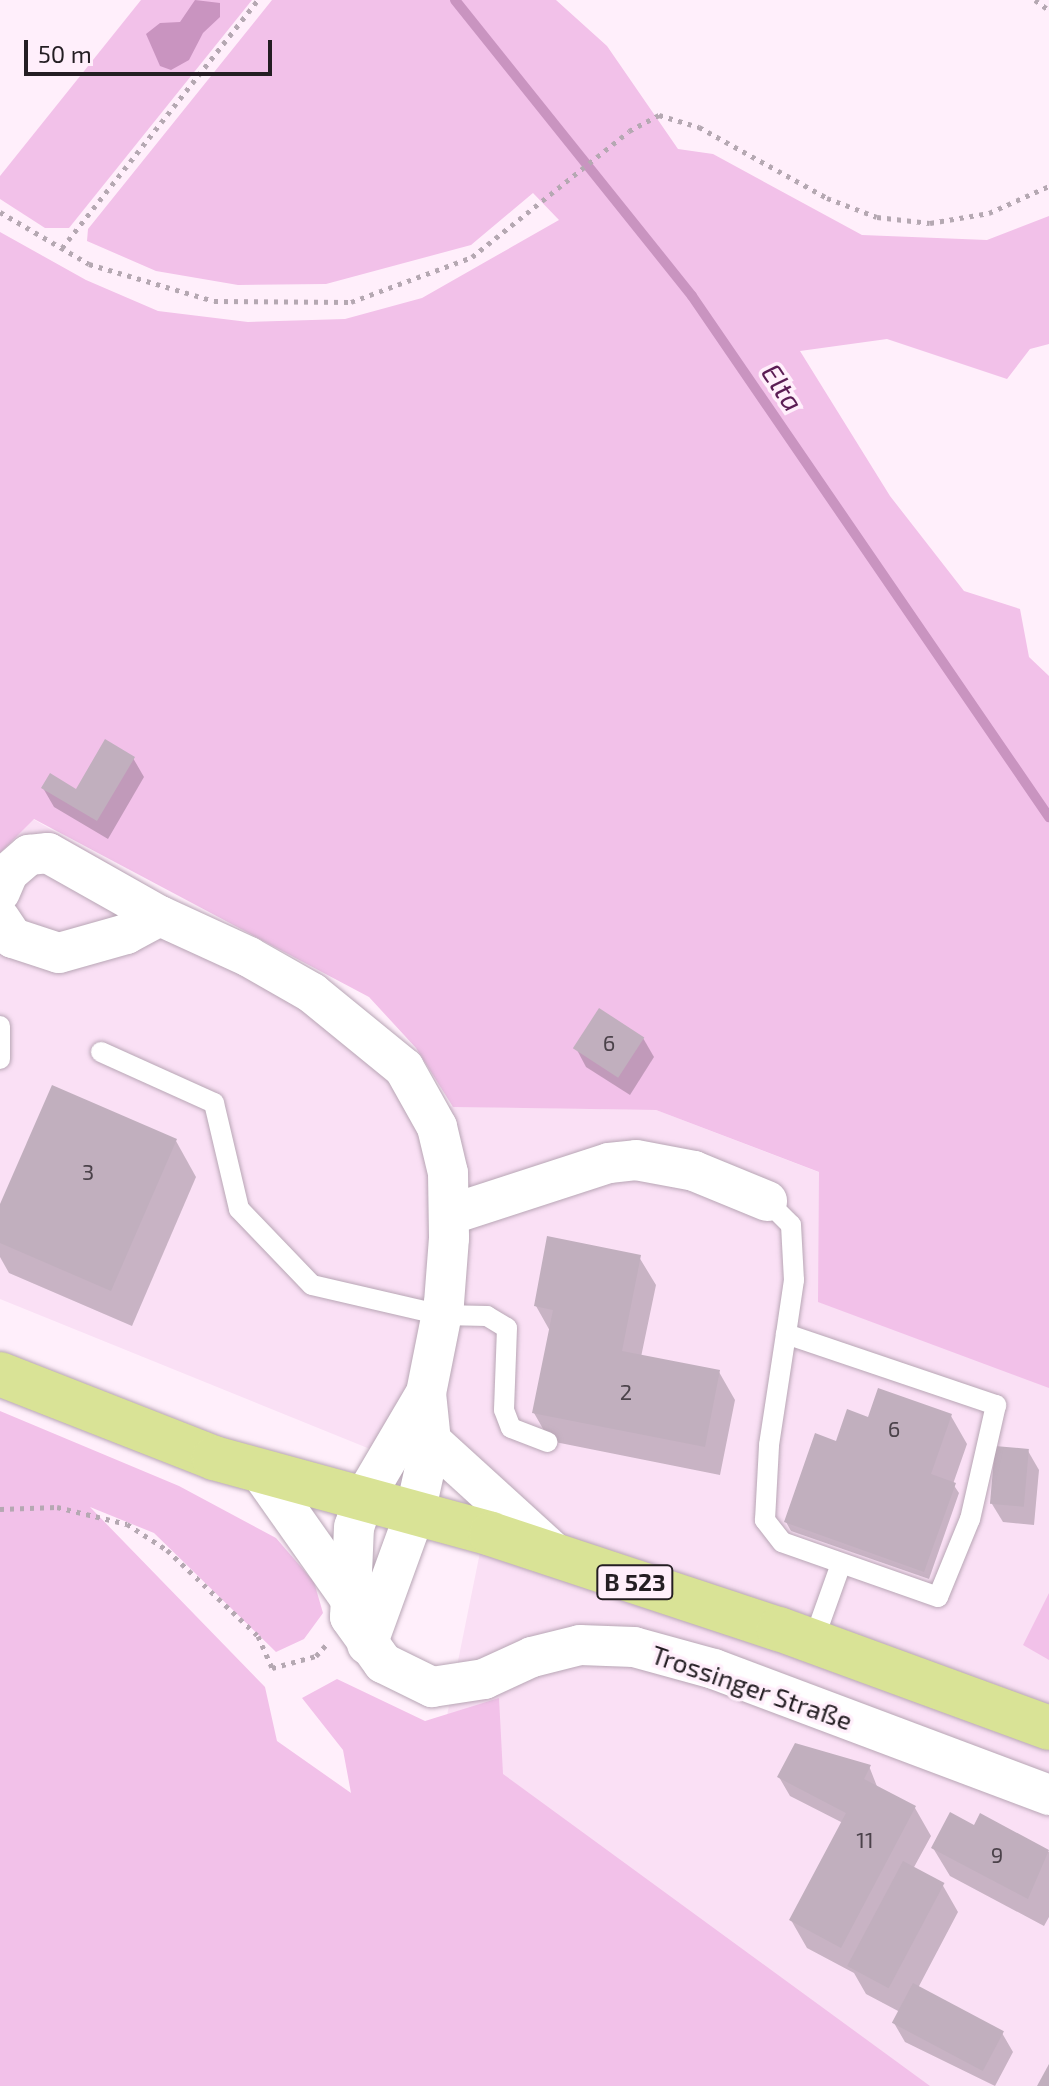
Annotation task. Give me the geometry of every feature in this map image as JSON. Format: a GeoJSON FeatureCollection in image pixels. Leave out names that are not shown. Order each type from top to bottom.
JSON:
{"type":"FeatureCollection","features":[{"type":"Feature","properties":{"kind":"main road","name":"B 523"},"geometry":{"type":"LineString","coordinates":[[0,1374],[214,1458],[558,1556],[813,1642],[1049,1728]]}},
{"type":"Feature","properties":{"kind":"street"},"geometry":{"type":"LineString","coordinates":[[0,892],[8,873],[29,855],[48,853],[160,916],[249,957],[312,993],[404,1068],[437,1127],[448,1173],[449,1215],[442,1315],[426,1393],[431,1441],[415,1513],[356,1621]]}},
{"type":"Feature","properties":{"kind":"street"},"geometry":{"type":"LineString","coordinates":[[0,923],[13,938],[59,953],[126,934],[160,916]]}},
{"type":"Feature","properties":{"kind":"street"},"geometry":{"type":"LineString","coordinates":[[449,1215],[609,1163],[636,1160],[694,1171],[767,1201]]}},
{"type":"Feature","properties":{"kind":"street"},"geometry":{"type":"LineString","coordinates":[[356,1621],[354,1527],[363,1500],[426,1393]]}},
{"type":"Feature","properties":{"kind":"street"},"geometry":{"type":"LineString","coordinates":[[431,1441],[558,1556]]}},
{"type":"Feature","properties":{"kind":"street","name":"Trossinger Straße"},"geometry":{"type":"LineString","coordinates":[[260,1471],[356,1621],[391,1669],[432,1687],[484,1679],[532,1657],[580,1645],[634,1647],[714,1669],[1049,1795]]}},
{"type":"Feature","properties":{"kind":"lane"},"geometry":{"type":"LineString","coordinates":[[0,1026],[0,1059]]}},
{"type":"Feature","properties":{"kind":"lane"},"geometry":{"type":"LineString","coordinates":[[101,1052],[214,1103],[239,1209],[312,1285],[442,1315],[487,1316],[507,1328],[504,1410],[511,1428],[547,1442]]}},
{"type":"Feature","properties":{"kind":"lane"},"geometry":{"type":"LineString","coordinates":[[767,1201],[791,1225],[794,1280],[769,1445],[765,1520],[782,1542],[938,1597],[970,1519],[996,1405],[786,1334]]}},
{"type":"Feature","properties":{"kind":"lane"},"geometry":{"type":"LineString","coordinates":[[813,1642],[841,1564]]}},
{"type":"Feature","properties":{"kind":"path"},"geometry":{"type":"LineString","coordinates":[[62,248],[258,0]]}},
{"type":"Feature","properties":{"kind":"path"},"geometry":{"type":"LineString","coordinates":[[1035,0],[1049,10]]}},
{"type":"Feature","properties":{"kind":"path"},"geometry":{"type":"LineString","coordinates":[[0,212],[89,264],[214,301],[351,302],[472,257],[568,184],[629,131],[659,115],[699,127],[827,198],[877,217],[930,223],[989,213],[1049,186]]}},
{"type":"Feature","properties":{"kind":"path"},"geometry":{"type":"LineString","coordinates":[[0,1509],[57,1507],[127,1524],[167,1550],[258,1636],[272,1668],[316,1656],[356,1621]]}},
{"type":"Feature","properties":{"kind":"shaded area"},"geometry":{"type":"Polygon","coordinates":[[[141,0],[252,0],[69,228],[45,228],[0,199],[0,176],[141,0]]]}},
{"type":"Feature","properties":{"kind":"shaded area"},"geometry":{"type":"Polygon","coordinates":[[[195,0],[220,3],[220,17],[203,33],[189,60],[171,70],[160,66],[146,34],[160,23],[180,22],[195,0]]]}},
{"type":"Feature","properties":{"kind":"shaded area"},"geometry":{"type":"Polygon","coordinates":[[[272,0],[556,0],[607,46],[678,149],[713,154],[862,235],[987,240],[1049,216],[1049,344],[1030,349],[1007,379],[887,339],[800,351],[890,496],[964,591],[1020,609],[1029,657],[1049,676],[1049,1388],[818,1302],[819,1172],[656,1110],[453,1107],[416,1048],[369,997],[34,819],[0,853],[0,232],[86,280],[158,311],[248,322],[345,319],[422,298],[559,220],[533,193],[471,245],[326,284],[238,285],[156,271],[87,241],[88,229],[272,0]]]}},
{"type":"Feature","properties":{"kind":"shaded area"},"geometry":{"type":"Polygon","coordinates":[[[33,819],[357,1007],[425,1106],[656,1110],[821,1173],[1049,1385],[1049,2086],[927,2086],[440,1750],[491,1498],[0,1299],[0,853],[33,819]]]}},
{"type":"Feature","properties":{"kind":"shaded area"},"geometry":{"type":"Polygon","coordinates":[[[0,1411],[179,1486],[276,1538],[314,1582],[323,1613],[304,1639],[276,1652],[154,1533],[90,1507],[265,1687],[277,1741],[351,1793],[343,1750],[302,1698],[337,1679],[425,1721],[499,1698],[503,1774],[930,2086],[0,2086],[0,1411]]]}},
{"type":"Feature","properties":{"kind":"shaded area"},"geometry":{"type":"Polygon","coordinates":[[[1049,1593],[1049,1660],[1023,1645],[1049,1593]]]}},
{"type":"Feature","properties":{"kind":"building"},"geometry":{"type":"Polygon","coordinates":[[[105,739],[135,757],[97,821],[41,788],[50,773],[76,789],[105,739]]]}},
{"type":"Feature","properties":{"kind":"building"},"geometry":{"type":"Polygon","coordinates":[[[599,1008],[644,1037],[618,1078],[573,1048],[599,1008]]]}},
{"type":"Feature","properties":{"kind":"building"},"geometry":{"type":"Polygon","coordinates":[[[52,1085],[177,1139],[111,1291],[0,1243],[0,1204],[52,1085]]]}},
{"type":"Feature","properties":{"kind":"building"},"geometry":{"type":"Polygon","coordinates":[[[547,1236],[641,1255],[622,1351],[720,1370],[705,1447],[532,1413],[553,1310],[534,1306],[547,1236]]]}},
{"type":"Feature","properties":{"kind":"building"},"geometry":{"type":"Polygon","coordinates":[[[878,1388],[952,1414],[931,1474],[956,1483],[924,1572],[784,1522],[815,1433],[836,1441],[847,1409],[868,1417],[878,1388]]]}},
{"type":"Feature","properties":{"kind":"building"},"geometry":{"type":"Polygon","coordinates":[[[995,1446],[1029,1449],[1024,1507],[990,1504],[995,1446]]]}},
{"type":"Feature","properties":{"kind":"building"},"geometry":{"type":"Polygon","coordinates":[[[795,1743],[871,1765],[864,1779],[916,1806],[841,1948],[789,1920],[846,1813],[777,1777],[795,1743]]]}},
{"type":"Feature","properties":{"kind":"building"},"geometry":{"type":"Polygon","coordinates":[[[950,1812],[974,1825],[980,1813],[1049,1850],[1028,1899],[931,1848],[950,1812]]]}},
{"type":"Feature","properties":{"kind":"building"},"geometry":{"type":"Polygon","coordinates":[[[903,1861],[944,1883],[889,1988],[847,1966],[903,1861]]]}},
{"type":"Feature","properties":{"kind":"building"},"geometry":{"type":"Polygon","coordinates":[[[913,1983],[1004,2031],[983,2071],[892,2023],[913,1983]]]}},
{"type":"Feature","properties":{"kind":"building"},"geometry":{"type":"Polygon","coordinates":[[[1049,2064],[1049,2086],[1037,2086],[1049,2064]]]}},
{"type":"Feature","properties":{"kind":"waterway","name":"Elta"},"geometry":{"type":"LineString","coordinates":[[455,0],[692,296],[1049,817]]}}]}
